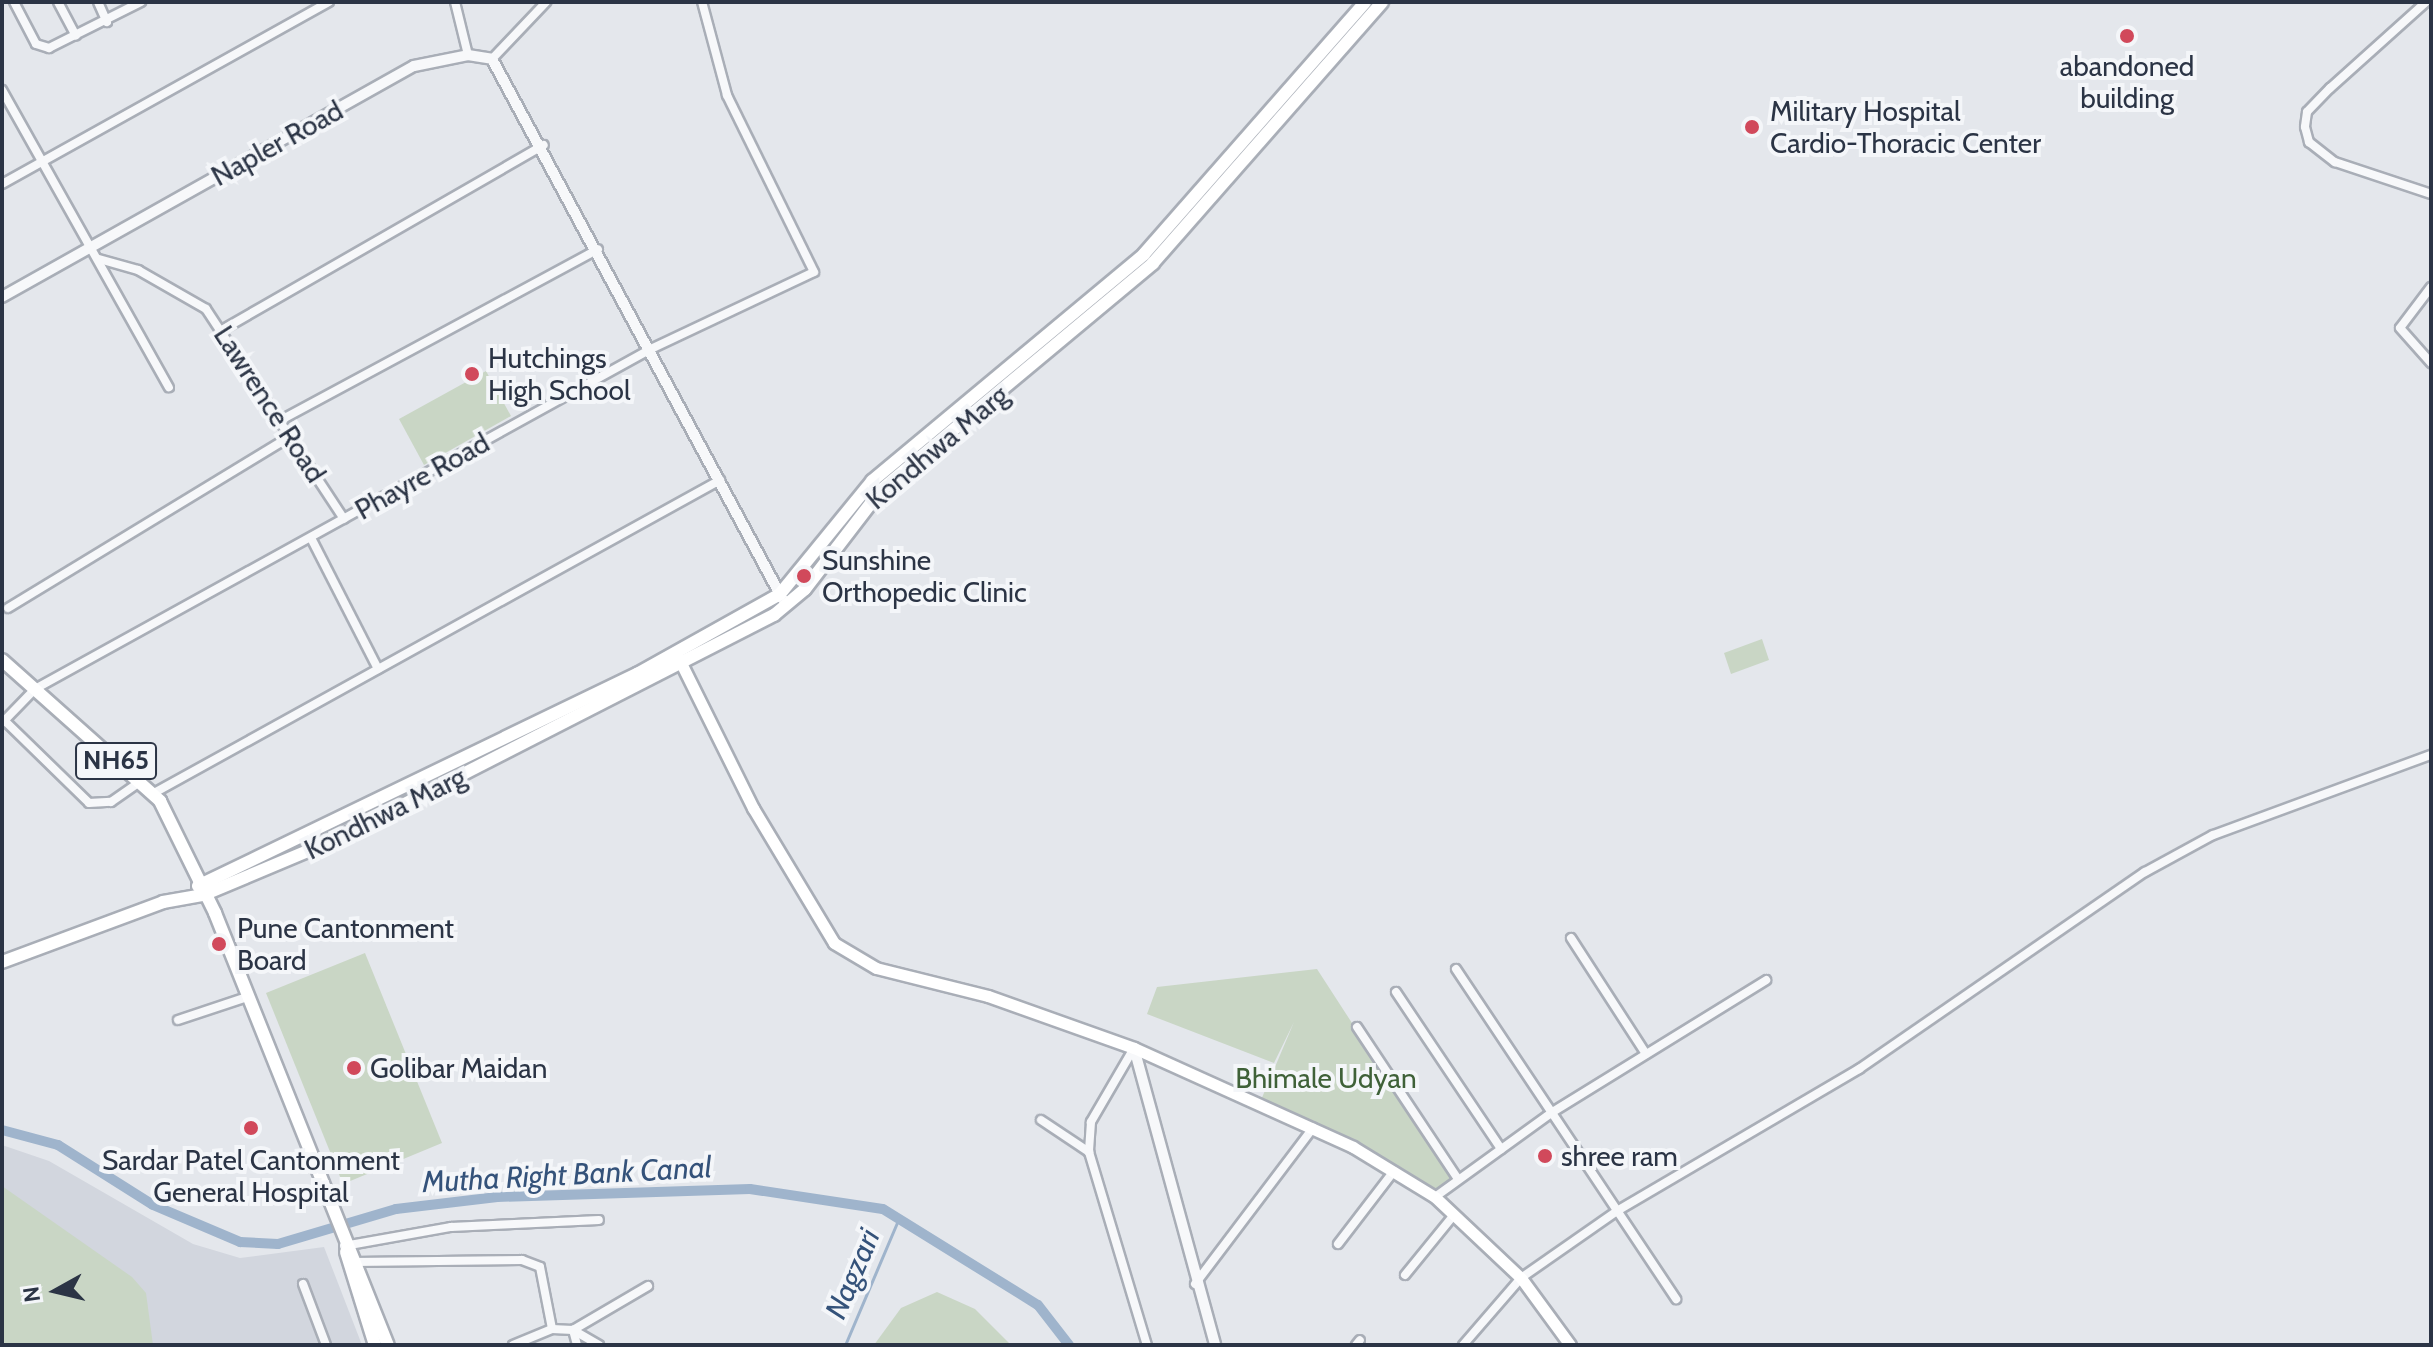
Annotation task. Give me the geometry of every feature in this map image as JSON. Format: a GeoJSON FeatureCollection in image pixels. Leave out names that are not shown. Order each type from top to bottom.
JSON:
{"type":"FeatureCollection","features":[{"type":"Feature","properties":{"kind":"main road","name":"Kondhwa Marg"},"geometry":{"type":"LineString","coordinates":[[783,600],[872,481],[1144,254],[1365,2]]}},
{"type":"Feature","properties":{"kind":"main road","name":"Kondhwa Marg"},"geometry":{"type":"LineString","coordinates":[[197,891],[313,842],[679,659],[783,600],[881,490],[1153,263],[1382,2]]}},
{"type":"Feature","properties":{"kind":"main road"},"geometry":{"type":"LineString","coordinates":[[679,659],[753,808],[834,943],[876,968],[1016,1005],[1134,1048],[1313,1128],[1394,1171],[1435,1197],[1521,1278],[1570,1345]]}},
{"type":"Feature","properties":{"kind":"main road","name":"NH65"},"geometry":{"type":"LineString","coordinates":[[3,662],[154,793],[197,891],[221,932],[327,1206],[388,1345]]}},
{"type":"Feature","properties":{"kind":"main road","name":"NH65"},"geometry":{"type":"LineString","coordinates":[[2,962],[197,891]]}},
{"type":"Feature","properties":{"kind":"main road","name":"NH65"},"geometry":{"type":"LineString","coordinates":[[163,902],[197,903],[221,932]]}},
{"type":"Feature","properties":{"kind":"main road","name":"NH65"},"geometry":{"type":"LineString","coordinates":[[348,1253],[375,1345]]}},
{"type":"Feature","properties":{"kind":"street"},"geometry":{"type":"LineString","coordinates":[[14,2],[42,48],[107,22],[141,2]]}},
{"type":"Feature","properties":{"kind":"street"},"geometry":{"type":"LineString","coordinates":[[58,2],[76,36]]}},
{"type":"Feature","properties":{"kind":"street"},"geometry":{"type":"LineString","coordinates":[[98,2],[107,22]]}},
{"type":"Feature","properties":{"kind":"street"},"geometry":{"type":"LineString","coordinates":[[2,184],[329,2]]}},
{"type":"Feature","properties":{"kind":"street"},"geometry":{"type":"LineString","coordinates":[[455,2],[468,55]]}},
{"type":"Feature","properties":{"kind":"street"},"geometry":{"type":"LineString","coordinates":[[546,2],[492,59],[544,145],[783,600]]}},
{"type":"Feature","properties":{"kind":"street","name":"Phayre Road"},"geometry":{"type":"LineString","coordinates":[[4,722],[35,689],[651,349],[814,272],[727,95],[702,2]]}},
{"type":"Feature","properties":{"kind":"street"},"geometry":{"type":"LineString","coordinates":[[2426,2],[2330,88],[2307,112],[2305,127],[2309,142],[2335,162],[2431,194]]}},
{"type":"Feature","properties":{"kind":"street","name":"Napler Road"},"geometry":{"type":"LineString","coordinates":[[2,297],[414,66],[468,55],[492,59]]}},
{"type":"Feature","properties":{"kind":"street"},"geometry":{"type":"LineString","coordinates":[[2,90],[169,387]]}},
{"type":"Feature","properties":{"kind":"street"},"geometry":{"type":"LineString","coordinates":[[222,330],[544,145]]}},
{"type":"Feature","properties":{"kind":"street"},"geometry":{"type":"LineString","coordinates":[[281,420],[598,249]]}},
{"type":"Feature","properties":{"kind":"street","name":"Lawrence Road"},"geometry":{"type":"LineString","coordinates":[[99,259],[172,287],[222,330],[344,519]]}},
{"type":"Feature","properties":{"kind":"street"},"geometry":{"type":"LineString","coordinates":[[2431,287],[2400,328],[2431,363]]}},
{"type":"Feature","properties":{"kind":"street"},"geometry":{"type":"LineString","coordinates":[[8,608],[291,436]]}},
{"type":"Feature","properties":{"kind":"street"},"geometry":{"type":"LineString","coordinates":[[154,793],[720,480]]}},
{"type":"Feature","properties":{"kind":"street"},"geometry":{"type":"LineString","coordinates":[[311,538],[378,669]]}},
{"type":"Feature","properties":{"kind":"street"},"geometry":{"type":"LineString","coordinates":[[4,722],[89,803],[111,802],[140,782]]}},
{"type":"Feature","properties":{"kind":"street"},"geometry":{"type":"LineString","coordinates":[[1463,1345],[1521,1278],[1617,1211],[1859,1069],[2145,872],[2213,835],[2431,755]]}},
{"type":"Feature","properties":{"kind":"street"},"geometry":{"type":"LineString","coordinates":[[1571,938],[1646,1054]]}},
{"type":"Feature","properties":{"kind":"street"},"geometry":{"type":"LineString","coordinates":[[1456,969],[1676,1299]]}},
{"type":"Feature","properties":{"kind":"street"},"geometry":{"type":"LineString","coordinates":[[1435,1197],[1551,1113],[1766,980]]}},
{"type":"Feature","properties":{"kind":"street"},"geometry":{"type":"LineString","coordinates":[[1396,992],[1501,1149]]}},
{"type":"Feature","properties":{"kind":"street"},"geometry":{"type":"LineString","coordinates":[[178,1020],[244,998]]}},
{"type":"Feature","properties":{"kind":"street"},"geometry":{"type":"LineString","coordinates":[[1357,1027],[1458,1179]]}},
{"type":"Feature","properties":{"kind":"street"},"geometry":{"type":"LineString","coordinates":[[1134,1048],[1091,1122],[1089,1152],[1147,1345]]}},
{"type":"Feature","properties":{"kind":"street"},"geometry":{"type":"LineString","coordinates":[[1134,1048],[1195,1285],[1215,1345]]}},
{"type":"Feature","properties":{"kind":"street"},"geometry":{"type":"LineString","coordinates":[[1041,1120],[1089,1152]]}},
{"type":"Feature","properties":{"kind":"street"},"geometry":{"type":"LineString","coordinates":[[1195,1285],[1313,1128]]}},
{"type":"Feature","properties":{"kind":"street"},"geometry":{"type":"LineString","coordinates":[[1338,1244],[1394,1171]]}},
{"type":"Feature","properties":{"kind":"street"},"geometry":{"type":"LineString","coordinates":[[1405,1275],[1454,1215]]}},
{"type":"Feature","properties":{"kind":"street"},"geometry":{"type":"LineString","coordinates":[[348,1253],[451,1227],[599,1220]]}},
{"type":"Feature","properties":{"kind":"street"},"geometry":{"type":"LineString","coordinates":[[348,1253],[522,1260],[540,1267],[552,1329]]}},
{"type":"Feature","properties":{"kind":"street"},"geometry":{"type":"LineString","coordinates":[[303,1284],[326,1345]]}},
{"type":"Feature","properties":{"kind":"street"},"geometry":{"type":"LineString","coordinates":[[573,1330],[648,1286]]}},
{"type":"Feature","properties":{"kind":"street"},"geometry":{"type":"LineString","coordinates":[[513,1345],[552,1329],[573,1330],[599,1345]]}},
{"type":"Feature","properties":{"kind":"street"},"geometry":{"type":"LineString","coordinates":[[573,1330],[577,1345]]}},
{"type":"Feature","properties":{"kind":"shaded area"},"geometry":{"type":"Polygon","coordinates":[[[2,1145],[49,1161],[193,1244],[240,1258],[324,1247],[362,1345],[2,1345],[2,1145]]]}},
{"type":"Feature","properties":{"kind":"green space"},"geometry":{"type":"Polygon","coordinates":[[[486,371],[511,416],[424,465],[399,419],[486,371]]]}},
{"type":"Feature","properties":{"kind":"green space"},"geometry":{"type":"Polygon","coordinates":[[[1762,639],[1769,660],[1731,674],[1724,653],[1762,639]]]}},
{"type":"Feature","properties":{"kind":"green space","name":"Golibar Maidan"},"geometry":{"type":"Polygon","coordinates":[[[365,953],[442,1143],[343,1184],[266,993],[365,953]]]}},
{"type":"Feature","properties":{"kind":"green space","name":"Bhimale Udyan"},"geometry":{"type":"Polygon","coordinates":[[[1317,969],[1455,1182],[1437,1195],[1261,1100],[1294,1022],[1274,1063],[1147,1014],[1157,987],[1317,969]]]}},
{"type":"Feature","properties":{"kind":"green space"},"geometry":{"type":"Polygon","coordinates":[[[2,1186],[132,1277],[146,1293],[153,1345],[2,1345],[2,1186]]]}},
{"type":"Feature","properties":{"kind":"green space"},"geometry":{"type":"Polygon","coordinates":[[[937,1292],[975,1309],[1011,1345],[874,1345],[901,1308],[937,1292]]]}},
{"type":"Feature","properties":{"kind":"waterway","name":"Mutha Right Bank Canal"},"geometry":{"type":"LineString","coordinates":[[2,1130],[58,1145],[153,1205],[240,1242],[278,1244],[396,1209],[497,1197],[750,1189],[883,1209],[1038,1305],[1069,1345]]}},
{"type":"Feature","properties":{"kind":"waterway","name":"Nagzari"},"geometry":{"type":"LineString","coordinates":[[845,1345],[899,1218]]}},
{"type":"Feature","properties":{"kind":"place","name":"abandoned building"},"geometry":{"type":"Point","coordinates":[2127,36]}},
{"type":"Feature","properties":{"kind":"place","name":"Military Hospital Cardio-Thoracic Center"},"geometry":{"type":"Point","coordinates":[1752,127]}},
{"type":"Feature","properties":{"kind":"place","name":"Hutchings High School"},"geometry":{"type":"Point","coordinates":[472,374]}},
{"type":"Feature","properties":{"kind":"place","name":"Sunshine Orthopedic Clinic"},"geometry":{"type":"Point","coordinates":[804,576]}},
{"type":"Feature","properties":{"kind":"place","name":"Pune Cantonment Board"},"geometry":{"type":"Point","coordinates":[219,944]}},
{"type":"Feature","properties":{"kind":"place","name":"Golibar Maidan"},"geometry":{"type":"Point","coordinates":[354,1068]}},
{"type":"Feature","properties":{"kind":"place","name":"Sardar Patel Cantonment General Hospital"},"geometry":{"type":"Point","coordinates":[251,1128]}},
{"type":"Feature","properties":{"kind":"place","name":"shree ram"},"geometry":{"type":"Point","coordinates":[1545,1156]}}]}
